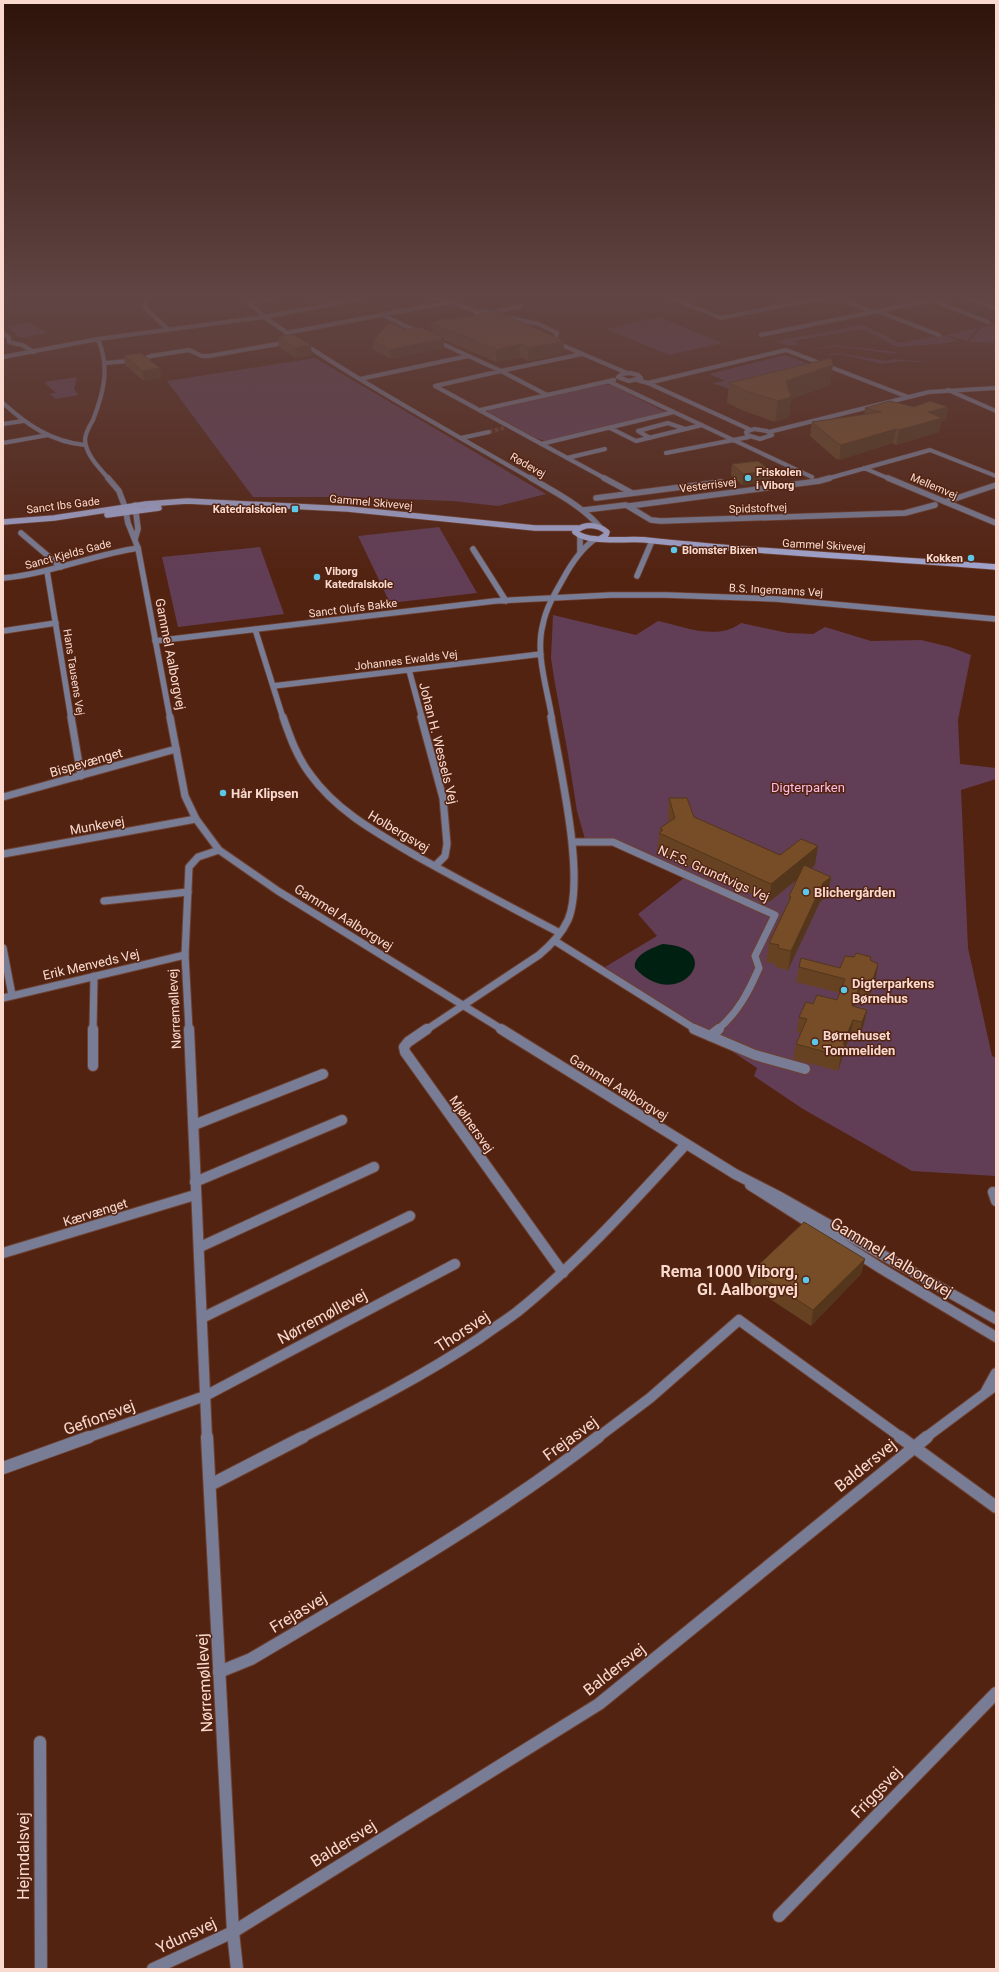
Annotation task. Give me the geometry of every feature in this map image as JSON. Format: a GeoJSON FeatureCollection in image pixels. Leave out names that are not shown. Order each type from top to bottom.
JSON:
{"type":"FeatureCollection","features":[{"type":"Feature","properties":{"kind":"main road","name":"Gammel Skivevej"},"geometry":{"type":"LineString","coordinates":[[125,510],[204,503],[348,509],[535,528],[598,538],[638,539]]}},
{"type":"Feature","properties":{"kind":"main road","name":"Sanct Ibs Gade"},"geometry":{"type":"LineString","coordinates":[[3,522],[125,510]]}},
{"type":"Feature","properties":{"kind":"main road","name":"Sanct Ibs Gade"},"geometry":{"type":"LineString","coordinates":[[3,526],[58,522],[125,510]]}},
{"type":"Feature","properties":{"kind":"main road","name":"Gammel Skivevej"},"geometry":{"type":"LineString","coordinates":[[535,528],[578,528],[585,526],[600,527]]}},
{"type":"Feature","properties":{"kind":"main road"},"geometry":{"type":"LineString","coordinates":[[598,538],[606,535],[607,532],[600,527]]}},
{"type":"Feature","properties":{"kind":"main road"},"geometry":{"type":"LineString","coordinates":[[578,528],[575,532],[579,536]]}},
{"type":"Feature","properties":{"kind":"main road","name":"Gammel Skivevej"},"geometry":{"type":"LineString","coordinates":[[607,532],[652,541],[780,553],[930,561],[996,567]]}},
{"type":"Feature","properties":{"kind":"street"},"geometry":{"type":"LineString","coordinates":[[102,388],[85,438],[85,445],[96,465],[119,492],[133,502],[135,508]]}},
{"type":"Feature","properties":{"kind":"street","name":"Rødevej"},"geometry":{"type":"LineString","coordinates":[[375,388],[584,510],[600,527]]}},
{"type":"Feature","properties":{"kind":"street"},"geometry":{"type":"LineString","coordinates":[[440,388],[632,493]]}},
{"type":"Feature","properties":{"kind":"street"},"geometry":{"type":"LineString","coordinates":[[533,388],[547,395]]}},
{"type":"Feature","properties":{"kind":"street"},"geometry":{"type":"LineString","coordinates":[[480,410],[577,388]]}},
{"type":"Feature","properties":{"kind":"street"},"geometry":{"type":"LineString","coordinates":[[623,388],[812,477]]}},
{"type":"Feature","properties":{"kind":"street"},"geometry":{"type":"LineString","coordinates":[[659,388],[750,430],[760,429],[770,432],[908,397],[948,390],[995,388]]}},
{"type":"Feature","properties":{"kind":"street"},"geometry":{"type":"LineString","coordinates":[[885,388],[908,397]]}},
{"type":"Feature","properties":{"kind":"street"},"geometry":{"type":"LineString","coordinates":[[948,390],[970,401],[996,411]]}},
{"type":"Feature","properties":{"kind":"street"},"geometry":{"type":"LineString","coordinates":[[3,403],[23,421],[48,435],[67,443],[85,445]]}},
{"type":"Feature","properties":{"kind":"street"},"geometry":{"type":"LineString","coordinates":[[541,444],[674,412]]}},
{"type":"Feature","properties":{"kind":"street"},"geometry":{"type":"LineString","coordinates":[[3,424],[23,421]]}},
{"type":"Feature","properties":{"kind":"street"},"geometry":{"type":"LineString","coordinates":[[650,438],[638,431],[668,423],[685,429]]}},
{"type":"Feature","properties":{"kind":"street"},"geometry":{"type":"LineString","coordinates":[[610,428],[636,441],[702,425]]}},
{"type":"Feature","properties":{"kind":"street"},"geometry":{"type":"LineString","coordinates":[[504,428],[510,427]]}},
{"type":"Feature","properties":{"kind":"street"},"geometry":{"type":"LineString","coordinates":[[749,437],[746,432],[750,430]]}},
{"type":"Feature","properties":{"kind":"street"},"geometry":{"type":"LineString","coordinates":[[461,438],[489,432]]}},
{"type":"Feature","properties":{"kind":"street"},"geometry":{"type":"LineString","coordinates":[[666,453],[749,437],[767,438],[772,435],[770,432]]}},
{"type":"Feature","properties":{"kind":"street"},"geometry":{"type":"LineString","coordinates":[[3,443],[48,435]]}},
{"type":"Feature","properties":{"kind":"street"},"geometry":{"type":"LineString","coordinates":[[567,458],[605,449]]}},
{"type":"Feature","properties":{"kind":"street","name":"Vesterrisvej"},"geometry":{"type":"LineString","coordinates":[[629,506],[819,481],[930,450],[996,476]]}},
{"type":"Feature","properties":{"kind":"street","name":"Mellemvej"},"geometry":{"type":"LineString","coordinates":[[864,468],[996,523]]}},
{"type":"Feature","properties":{"kind":"street"},"geometry":{"type":"LineString","coordinates":[[596,498],[721,482]]}},
{"type":"Feature","properties":{"kind":"street"},"geometry":{"type":"LineString","coordinates":[[946,502],[996,485]]}},
{"type":"Feature","properties":{"kind":"street","name":"Gammel Aalborgvej"},"geometry":{"type":"LineString","coordinates":[[119,492],[125,503],[129,530],[135,539],[138,548],[185,796],[196,819],[219,850],[278,891],[735,1174],[780,1197],[996,1319]]}},
{"type":"Feature","properties":{"kind":"street"},"geometry":{"type":"LineString","coordinates":[[585,526],[588,523],[584,510],[621,505],[629,506]]}},
{"type":"Feature","properties":{"kind":"street","name":"Spidstoftvej"},"geometry":{"type":"LineString","coordinates":[[629,506],[649,519],[661,521],[905,513],[935,505]]}},
{"type":"Feature","properties":{"kind":"street","name":"Gammel Aalborgvej"},"geometry":{"type":"LineString","coordinates":[[135,508],[138,529],[135,539]]}},
{"type":"Feature","properties":{"kind":"street"},"geometry":{"type":"LineString","coordinates":[[21,533],[61,567]]}},
{"type":"Feature","properties":{"kind":"street"},"geometry":{"type":"LineString","coordinates":[[579,536],[580,553]]}},
{"type":"Feature","properties":{"kind":"street"},"geometry":{"type":"LineString","coordinates":[[463,1006],[539,955],[555,941],[568,919],[574,893],[572,842],[541,654],[542,624],[554,597],[580,553],[598,538]]}},
{"type":"Feature","properties":{"kind":"street"},"geometry":{"type":"LineString","coordinates":[[637,576],[652,541]]}},
{"type":"Feature","properties":{"kind":"street","name":"Sanct Kjelds Gade"},"geometry":{"type":"LineString","coordinates":[[3,578],[28,576],[111,552],[138,548]]}},
{"type":"Feature","properties":{"kind":"street"},"geometry":{"type":"LineString","coordinates":[[472,550],[506,601]]}},
{"type":"Feature","properties":{"kind":"street","name":"Hans Tausens Vej"},"geometry":{"type":"LineString","coordinates":[[47,571],[81,776]]}},
{"type":"Feature","properties":{"kind":"street","name":"B.S. Ingemanns Vej"},"geometry":{"type":"LineString","coordinates":[[554,597],[633,595],[729,597],[904,609],[996,619]]}},
{"type":"Feature","properties":{"kind":"street","name":"Sanct Olufs Bakke"},"geometry":{"type":"LineString","coordinates":[[155,641],[506,601],[554,597]]}},
{"type":"Feature","properties":{"kind":"street"},"geometry":{"type":"LineString","coordinates":[[3,631],[56,623]]}},
{"type":"Feature","properties":{"kind":"street","name":"Holbergsvej"},"geometry":{"type":"LineString","coordinates":[[255,629],[292,745],[310,775],[338,803],[368,828],[560,933]]}},
{"type":"Feature","properties":{"kind":"street","name":"Johannes Ewalds Vej"},"geometry":{"type":"LineString","coordinates":[[273,686],[541,654]]}},
{"type":"Feature","properties":{"kind":"street","name":"Johan H. Wessels Vej"},"geometry":{"type":"LineString","coordinates":[[409,670],[443,798],[446,850],[445,856],[435,866]]}},
{"type":"Feature","properties":{"kind":"street","name":"Bispevænget"},"geometry":{"type":"LineString","coordinates":[[3,797],[176,749]]}},
{"type":"Feature","properties":{"kind":"street","name":"Munkevej"},"geometry":{"type":"LineString","coordinates":[[3,854],[196,819]]}},
{"type":"Feature","properties":{"kind":"street","name":"N.F.S. Grundtvigs Vej"},"geometry":{"type":"LineString","coordinates":[[572,842],[613,842],[775,915],[755,956],[759,968],[747,996],[727,1024],[710,1036]]}},
{"type":"Feature","properties":{"kind":"street","name":"Nørremøllevej"},"geometry":{"type":"LineString","coordinates":[[219,850],[198,857],[191,862],[189,867],[185,955],[194,1125],[194,1182],[200,1248],[205,1396],[219,1672],[233,1932],[237,1969]]}},
{"type":"Feature","properties":{"kind":"street"},"geometry":{"type":"LineString","coordinates":[[104,901],[188,892]]}},
{"type":"Feature","properties":{"kind":"street"},"geometry":{"type":"LineString","coordinates":[[555,941],[692,1028],[755,1055],[805,1069]]}},
{"type":"Feature","properties":{"kind":"street"},"geometry":{"type":"LineString","coordinates":[[3,948],[12,995]]}},
{"type":"Feature","properties":{"kind":"street","name":"Erik Menveds Vej"},"geometry":{"type":"LineString","coordinates":[[3,998],[185,955]]}},
{"type":"Feature","properties":{"kind":"street"},"geometry":{"type":"LineString","coordinates":[[93,1066],[94,976]]}},
{"type":"Feature","properties":{"kind":"street","name":"Mjølnersvej"},"geometry":{"type":"LineString","coordinates":[[463,1006],[408,1042],[404,1047],[405,1052],[562,1273]]}},
{"type":"Feature","properties":{"kind":"street"},"geometry":{"type":"LineString","coordinates":[[194,1125],[323,1074]]}},
{"type":"Feature","properties":{"kind":"street"},"geometry":{"type":"LineString","coordinates":[[194,1182],[342,1120]]}},
{"type":"Feature","properties":{"kind":"street","name":"Thorsvej"},"geometry":{"type":"LineString","coordinates":[[210,1484],[374,1401],[448,1359],[516,1313],[562,1273],[606,1231],[686,1144]]}},
{"type":"Feature","properties":{"kind":"street"},"geometry":{"type":"LineString","coordinates":[[200,1248],[374,1167]]}},
{"type":"Feature","properties":{"kind":"street","name":"Gammel Aalborgvej"},"geometry":{"type":"LineString","coordinates":[[735,1174],[775,1203],[996,1337]]}},
{"type":"Feature","properties":{"kind":"street","name":"Kærvænget"},"geometry":{"type":"LineString","coordinates":[[3,1254],[195,1196]]}},
{"type":"Feature","properties":{"kind":"street"},"geometry":{"type":"LineString","coordinates":[[202,1318],[410,1216]]}},
{"type":"Feature","properties":{"kind":"street","name":"Nørremøllevej"},"geometry":{"type":"LineString","coordinates":[[205,1396],[455,1264]]}},
{"type":"Feature","properties":{"kind":"street","name":"Frejasvej"},"geometry":{"type":"LineString","coordinates":[[219,1672],[251,1659],[424,1556],[566,1463],[650,1398],[739,1320],[914,1447]]}},
{"type":"Feature","properties":{"kind":"street","name":"Baldersvej"},"geometry":{"type":"LineString","coordinates":[[233,1932],[599,1704],[914,1447],[991,1388],[996,1373]]}},
{"type":"Feature","properties":{"kind":"street","name":"Gefionsvej"},"geometry":{"type":"LineString","coordinates":[[3,1468],[205,1396]]}},
{"type":"Feature","properties":{"kind":"street"},"geometry":{"type":"LineString","coordinates":[[914,1447],[996,1506]]}},
{"type":"Feature","properties":{"kind":"street","name":"Friggsvej"},"geometry":{"type":"LineString","coordinates":[[779,1916],[996,1693]]}},
{"type":"Feature","properties":{"kind":"street","name":"Hejmdalsvej"},"geometry":{"type":"LineString","coordinates":[[40,1742],[40,1969]]}},
{"type":"Feature","properties":{"kind":"street","name":"Ydunsvej"},"geometry":{"type":"LineString","coordinates":[[153,1969],[233,1932]]}},
{"type":"Feature","properties":{"kind":"green space"},"geometry":{"type":"Polygon","coordinates":[[[51,388],[74,388],[78,395],[56,399],[50,394],[56,393],[51,388]]]}},
{"type":"Feature","properties":{"kind":"green space"},"geometry":{"type":"Polygon","coordinates":[[[172,388],[366,388],[546,494],[498,506],[453,501],[346,497],[253,497],[172,388]]]}},
{"type":"Feature","properties":{"kind":"green space"},"geometry":{"type":"Polygon","coordinates":[[[585,388],[617,388],[665,412],[546,441],[536,438],[488,412],[489,409],[585,388]]]}},
{"type":"Feature","properties":{"kind":"green space"},"geometry":{"type":"Polygon","coordinates":[[[727,388],[770,388],[744,394],[727,388]]]}},
{"type":"Feature","properties":{"kind":"green space"},"geometry":{"type":"Polygon","coordinates":[[[439,527],[477,593],[390,603],[358,536],[439,527]]]}},
{"type":"Feature","properties":{"kind":"green space"},"geometry":{"type":"Polygon","coordinates":[[[260,547],[284,614],[178,627],[162,557],[260,547]]]}},
{"type":"Feature","properties":{"kind":"green space","name":"Digterparken"},"geometry":{"type":"Polygon","coordinates":[[[553,615],[636,635],[658,621],[690,629],[711,632],[732,628],[741,623],[788,633],[813,634],[825,627],[871,641],[921,640],[950,647],[971,655],[958,720],[960,764],[996,768],[996,779],[961,790],[968,948],[992,1056],[996,1058],[996,1176],[912,1171],[803,1109],[754,1076],[757,1068],[605,967],[657,936],[638,914],[684,878],[614,846],[587,846],[577,811],[551,658],[553,615]]]}},
{"type":"Feature","properties":{"kind":"shaded area"},"geometry":{"type":"Polygon","coordinates":[[[663,944],[683,948],[693,956],[695,966],[690,975],[680,982],[667,985],[651,981],[635,968],[635,963],[640,955],[649,949],[663,944]]]}},
{"type":"Feature","properties":{"kind":"building"},"geometry":{"type":"Polygon","coordinates":[[[740,388],[788,388],[791,397],[778,401],[740,388]]]}},
{"type":"Feature","properties":{"kind":"building"},"geometry":{"type":"Polygon","coordinates":[[[890,401],[914,407],[930,401],[948,407],[928,412],[942,418],[899,430],[896,429],[841,445],[812,422],[881,412],[865,408],[890,401]]]}},
{"type":"Feature","properties":{"kind":"building"},"geometry":{"type":"Polygon","coordinates":[[[758,461],[770,471],[743,474],[732,464],[758,461]]]}},
{"type":"Feature","properties":{"kind":"building"},"geometry":{"type":"Polygon","coordinates":[[[669,798],[687,798],[694,817],[780,855],[801,839],[818,846],[771,884],[659,833],[663,830],[660,828],[675,818],[669,798]]]}},
{"type":"Feature","properties":{"kind":"building"},"geometry":{"type":"Polygon","coordinates":[[[804,865],[831,877],[823,883],[791,951],[778,948],[779,945],[769,943],[791,897],[789,896],[804,865]]]}},
{"type":"Feature","properties":{"kind":"building"},"geometry":{"type":"Polygon","coordinates":[[[856,953],[871,957],[870,960],[878,964],[872,982],[862,980],[852,1006],[867,1010],[862,1022],[853,1020],[843,1044],[845,1045],[840,1056],[796,1044],[807,1019],[799,1017],[806,1002],[813,1004],[817,995],[837,1000],[845,979],[799,967],[801,958],[840,968],[845,956],[854,957],[856,953]]]}},
{"type":"Feature","properties":{"kind":"building","name":"Rema 1000 Viborg, Gl. Aalborgvej"},"geometry":{"type":"Polygon","coordinates":[[[804,1222],[865,1259],[813,1310],[752,1271],[804,1222]]]}},
{"type":"Feature","properties":{"kind":"tunnel"},"geometry":{"type":"LineString","coordinates":[[489,432],[504,428]]}},
{"type":"Feature","properties":{"kind":"place","name":"Friskolen i Viborg"},"geometry":{"type":"Point","coordinates":[748,478]}},
{"type":"Feature","properties":{"kind":"place","name":"Katedralskolen"},"geometry":{"type":"Point","coordinates":[295,509]}},
{"type":"Feature","properties":{"kind":"place","name":"Blomster Bixen"},"geometry":{"type":"Point","coordinates":[674,550]}},
{"type":"Feature","properties":{"kind":"place","name":"Kokken"},"geometry":{"type":"Point","coordinates":[971,558]}},
{"type":"Feature","properties":{"kind":"place","name":"Viborg Katedralskole"},"geometry":{"type":"Point","coordinates":[317,577]}},
{"type":"Feature","properties":{"kind":"place","name":"Hår Klipsen"},"geometry":{"type":"Point","coordinates":[223,793]}},
{"type":"Feature","properties":{"kind":"place","name":"Blichergården"},"geometry":{"type":"Point","coordinates":[806,892]}},
{"type":"Feature","properties":{"kind":"place","name":"Digterparkens Børnehus"},"geometry":{"type":"Point","coordinates":[844,990]}},
{"type":"Feature","properties":{"kind":"place","name":"Børnehuset Tommeliden"},"geometry":{"type":"Point","coordinates":[815,1042]}},
{"type":"Feature","properties":{"kind":"place","name":"Rema 1000 Viborg, Gl. Aalborgvej"},"geometry":{"type":"Point","coordinates":[806,1280]}}]}
